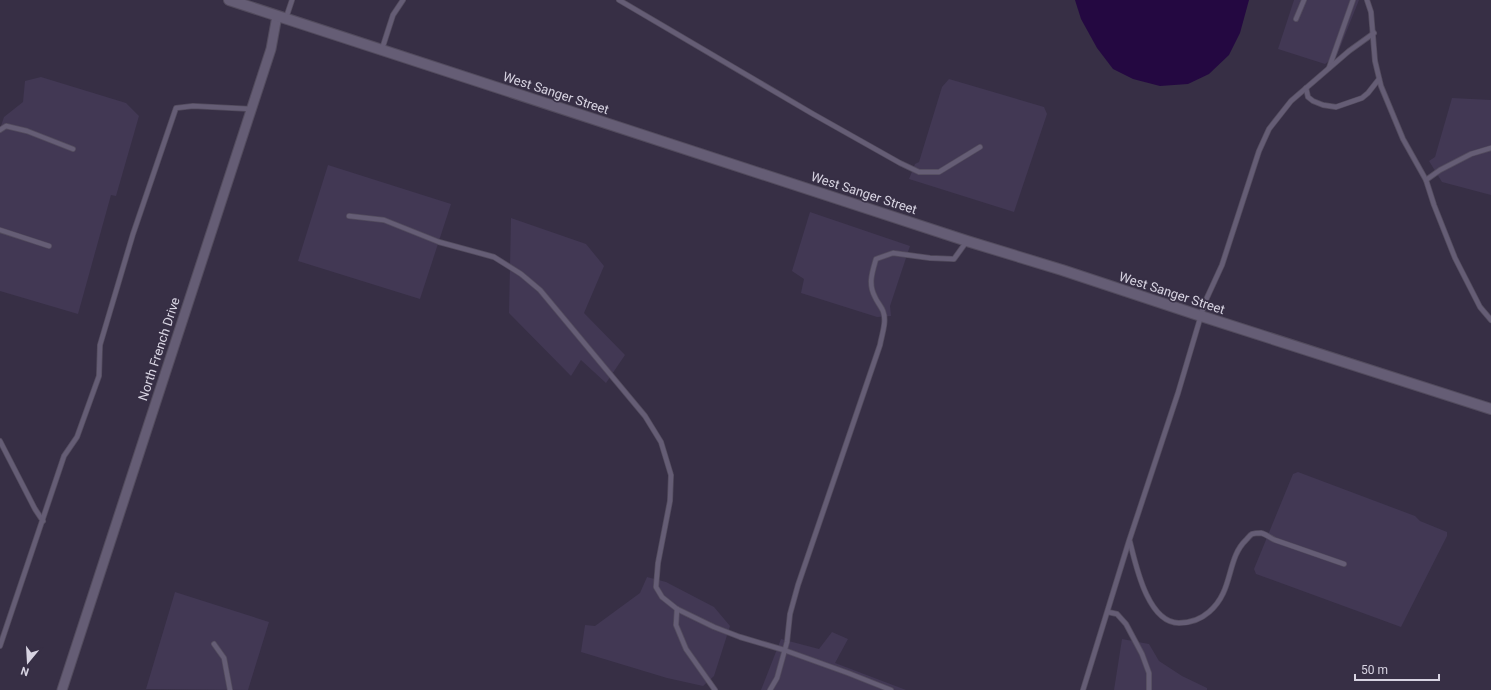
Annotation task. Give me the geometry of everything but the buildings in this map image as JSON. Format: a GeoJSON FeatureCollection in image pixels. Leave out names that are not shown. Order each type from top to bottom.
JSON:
{"type":"FeatureCollection","features":[{"type":"Feature","properties":{"kind":"main road","name":"West Sanger Street"},"geometry":{"type":"LineString","coordinates":[[229,0],[968,241],[1491,409]]}},
{"type":"Feature","properties":{"kind":"street","name":"North French Drive"},"geometry":{"type":"LineString","coordinates":[[62,690],[282,17]]}},
{"type":"Feature","properties":{"kind":"lane"},"geometry":{"type":"LineString","coordinates":[[282,17],[292,0]]}},
{"type":"Feature","properties":{"kind":"lane"},"geometry":{"type":"LineString","coordinates":[[382,49],[393,15],[402,0]]}},
{"type":"Feature","properties":{"kind":"lane"},"geometry":{"type":"LineString","coordinates":[[619,0],[806,110],[900,163],[919,172],[939,172],[980,147]]}},
{"type":"Feature","properties":{"kind":"lane"},"geometry":{"type":"LineString","coordinates":[[1296,19],[1304,0]]}},
{"type":"Feature","properties":{"kind":"lane"},"geometry":{"type":"LineString","coordinates":[[1329,68],[1353,0]]}},
{"type":"Feature","properties":{"kind":"lane"},"geometry":{"type":"LineString","coordinates":[[1367,0],[1371,12],[1374,33],[1375,61],[1379,79],[1403,139],[1426,180],[1434,205],[1455,258],[1480,307],[1491,320]]}},
{"type":"Feature","properties":{"kind":"lane"},"geometry":{"type":"LineString","coordinates":[[1083,690],[1178,393],[1201,316],[1222,264],[1259,151],[1269,129],[1291,101],[1349,51],[1374,33]]}},
{"type":"Feature","properties":{"kind":"lane"},"geometry":{"type":"LineString","coordinates":[[1306,88],[1308,97],[1313,101],[1323,105],[1336,107],[1362,98],[1379,79]]}},
{"type":"Feature","properties":{"kind":"lane"},"geometry":{"type":"LineString","coordinates":[[0,646],[64,456],[77,437],[98,376],[100,345],[133,234],[176,108],[193,106],[251,109]]}},
{"type":"Feature","properties":{"kind":"lane"},"geometry":{"type":"LineString","coordinates":[[0,130],[6,126],[27,131],[73,149]]}},
{"type":"Feature","properties":{"kind":"lane"},"geometry":{"type":"LineString","coordinates":[[1426,180],[1440,170],[1471,154],[1491,148]]}},
{"type":"Feature","properties":{"kind":"lane"},"geometry":{"type":"LineString","coordinates":[[349,216],[384,220],[439,242],[494,256],[521,274],[540,290],[645,416],[661,442],[671,475],[670,501],[658,563],[656,587],[662,597],[677,608],[727,632],[784,650],[891,690]]}},
{"type":"Feature","properties":{"kind":"lane"},"geometry":{"type":"LineString","coordinates":[[0,230],[49,246]]}},
{"type":"Feature","properties":{"kind":"lane"},"geometry":{"type":"LineString","coordinates":[[770,690],[777,678],[787,642],[790,614],[798,584],[880,345],[884,325],[883,312],[870,285],[876,259],[886,254],[893,253],[930,258],[954,259],[968,241]]}},
{"type":"Feature","properties":{"kind":"lane"},"geometry":{"type":"LineString","coordinates":[[0,441],[43,521]]}},
{"type":"Feature","properties":{"kind":"lane"},"geometry":{"type":"LineString","coordinates":[[1130,541],[1140,579],[1148,599],[1156,611],[1167,620],[1177,623],[1193,622],[1214,608],[1223,595],[1235,558],[1241,545],[1251,534],[1261,533],[1273,539],[1344,564]]}},
{"type":"Feature","properties":{"kind":"lane"},"geometry":{"type":"LineString","coordinates":[[677,608],[676,624],[686,649],[714,690]]}},
{"type":"Feature","properties":{"kind":"lane"},"geometry":{"type":"LineString","coordinates":[[1108,612],[1117,614],[1126,624],[1142,654],[1149,673],[1149,690]]}},
{"type":"Feature","properties":{"kind":"lane"},"geometry":{"type":"LineString","coordinates":[[214,644],[224,658],[230,690]]}},
{"type":"Feature","properties":{"kind":"shaded area"},"geometry":{"type":"Polygon","coordinates":[[[1075,0],[1249,0],[1240,33],[1229,55],[1209,74],[1188,84],[1160,86],[1133,79],[1113,69],[1097,48],[1081,19],[1075,0]]]}},
{"type":"Feature","properties":{"kind":"shaded area"},"geometry":{"type":"Polygon","coordinates":[[[1294,0],[1359,0],[1337,55],[1325,64],[1278,49],[1294,0]]]}},
{"type":"Feature","properties":{"kind":"shaded area"},"geometry":{"type":"Polygon","coordinates":[[[41,77],[126,103],[139,116],[116,196],[111,195],[78,314],[0,291],[0,129],[4,117],[23,102],[25,81],[41,77]]]}},
{"type":"Feature","properties":{"kind":"shaded area"},"geometry":{"type":"Polygon","coordinates":[[[949,79],[1044,107],[1047,114],[1014,212],[909,179],[915,164],[919,162],[942,87],[949,79]]]}},
{"type":"Feature","properties":{"kind":"shaded area"},"geometry":{"type":"Polygon","coordinates":[[[1452,98],[1491,100],[1491,195],[1442,182],[1429,161],[1435,157],[1452,98]]]}},
{"type":"Feature","properties":{"kind":"shaded area"},"geometry":{"type":"Polygon","coordinates":[[[328,165],[451,204],[420,299],[298,261],[328,165]]]}},
{"type":"Feature","properties":{"kind":"shaded area"},"geometry":{"type":"Polygon","coordinates":[[[810,212],[910,246],[890,306],[891,316],[877,317],[801,293],[804,279],[792,271],[810,212]]]}},
{"type":"Feature","properties":{"kind":"shaded area"},"geometry":{"type":"Polygon","coordinates":[[[511,218],[586,244],[604,266],[584,313],[625,355],[606,383],[581,360],[571,376],[509,313],[511,218]]]}},
{"type":"Feature","properties":{"kind":"shaded area"},"geometry":{"type":"Polygon","coordinates":[[[1298,472],[1415,516],[1420,521],[1447,532],[1447,536],[1401,627],[1256,574],[1254,569],[1293,474],[1298,472]]]}},
{"type":"Feature","properties":{"kind":"shaded area"},"geometry":{"type":"Polygon","coordinates":[[[647,577],[666,582],[714,607],[730,626],[714,676],[703,686],[667,678],[581,652],[585,625],[595,626],[640,593],[647,577]]]}},
{"type":"Feature","properties":{"kind":"shaded area"},"geometry":{"type":"Polygon","coordinates":[[[175,592],[269,622],[248,690],[146,689],[175,592]]]}},
{"type":"Feature","properties":{"kind":"shaded area"},"geometry":{"type":"Polygon","coordinates":[[[832,632],[848,639],[835,663],[906,690],[761,690],[781,639],[819,649],[832,632]]]}},
{"type":"Feature","properties":{"kind":"shaded area"},"geometry":{"type":"Polygon","coordinates":[[[1122,639],[1149,644],[1159,661],[1182,676],[1207,688],[1207,690],[1114,690],[1122,639]]]}}]}
